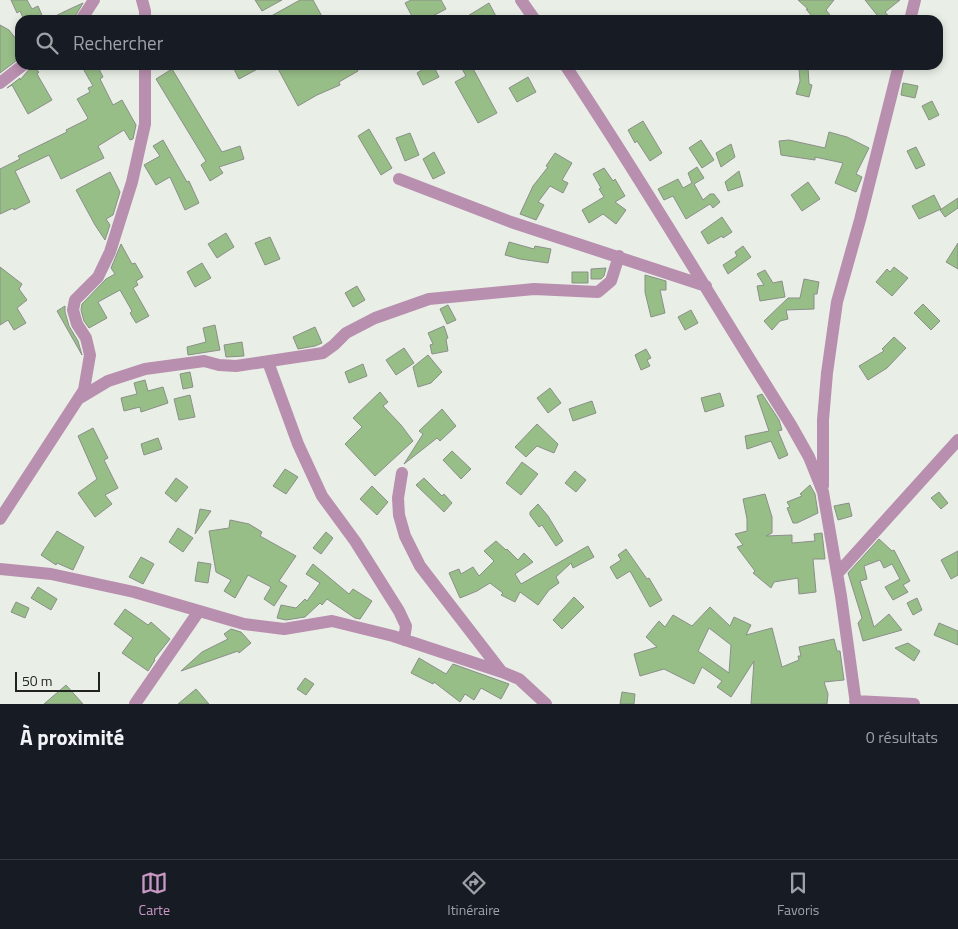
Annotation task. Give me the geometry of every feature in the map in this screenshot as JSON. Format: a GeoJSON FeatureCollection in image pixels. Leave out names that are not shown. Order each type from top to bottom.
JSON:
{"type":"FeatureCollection","features":[{"type":"Feature","properties":{"kind":"street"},"geometry":{"type":"LineString","coordinates":[[84,15],[94,0]]}},
{"type":"Feature","properties":{"kind":"street"},"geometry":{"type":"LineString","coordinates":[[142,0],[145,15]]}},
{"type":"Feature","properties":{"kind":"street"},"geometry":{"type":"LineString","coordinates":[[522,0],[532,15]]}},
{"type":"Feature","properties":{"kind":"street"},"geometry":{"type":"LineString","coordinates":[[911,15],[914,0]]}},
{"type":"Feature","properties":{"kind":"street"},"geometry":{"type":"LineString","coordinates":[[0,83],[17,70]]}},
{"type":"Feature","properties":{"kind":"street"},"geometry":{"type":"LineString","coordinates":[[0,518],[84,390],[90,355],[86,338],[77,324],[73,310],[75,300],[98,277],[110,252],[132,182],[145,124],[145,70]]}},
{"type":"Feature","properties":{"kind":"street"},"geometry":{"type":"LineString","coordinates":[[567,70],[618,145],[791,425],[809,457],[823,492]]}},
{"type":"Feature","properties":{"kind":"street"},"geometry":{"type":"LineString","coordinates":[[898,70],[837,302],[827,373],[823,420],[823,492],[856,702],[914,704]]}},
{"type":"Feature","properties":{"kind":"street"},"geometry":{"type":"LineString","coordinates":[[400,179],[511,222],[706,286]]}},
{"type":"Feature","properties":{"kind":"street"},"geometry":{"type":"LineString","coordinates":[[78,399],[108,381],[145,369],[204,361],[219,365],[236,366],[323,353],[346,333],[375,318],[429,299],[534,289],[598,292],[611,280],[619,256]]}},
{"type":"Feature","properties":{"kind":"street"},"geometry":{"type":"LineString","coordinates":[[268,362],[298,444],[322,496],[355,541],[399,611],[406,626],[404,640]]}},
{"type":"Feature","properties":{"kind":"street"},"geometry":{"type":"LineString","coordinates":[[837,574],[958,440]]}},
{"type":"Feature","properties":{"kind":"street"},"geometry":{"type":"LineString","coordinates":[[402,473],[398,498],[399,515],[405,536],[420,566],[502,672]]}},
{"type":"Feature","properties":{"kind":"street"},"geometry":{"type":"LineString","coordinates":[[0,569],[51,574],[134,592],[244,624],[284,629],[332,621],[404,640],[502,672],[519,679],[546,704]]}},
{"type":"Feature","properties":{"kind":"street"},"geometry":{"type":"LineString","coordinates":[[135,704],[199,611]]}},
{"type":"Feature","properties":{"kind":"building"},"geometry":{"type":"Polygon","coordinates":[[[11,0],[27,0],[32,9],[38,6],[42,15],[22,15],[20,11],[17,13],[11,0]]]}},
{"type":"Feature","properties":{"kind":"building"},"geometry":{"type":"Polygon","coordinates":[[[255,0],[282,0],[262,11],[255,0]]]}},
{"type":"Feature","properties":{"kind":"building"},"geometry":{"type":"Polygon","coordinates":[[[300,0],[313,0],[321,15],[273,15],[300,0]]]}},
{"type":"Feature","properties":{"kind":"building"},"geometry":{"type":"Polygon","coordinates":[[[411,0],[441,0],[446,9],[435,15],[411,15],[405,3],[411,0]]]}},
{"type":"Feature","properties":{"kind":"building"},"geometry":{"type":"Polygon","coordinates":[[[798,0],[834,0],[826,10],[830,15],[811,15],[806,9],[808,9],[798,0]]]}},
{"type":"Feature","properties":{"kind":"building"},"geometry":{"type":"Polygon","coordinates":[[[865,0],[900,0],[885,12],[888,15],[877,15],[865,0]]]}},
{"type":"Feature","properties":{"kind":"building"},"geometry":{"type":"Polygon","coordinates":[[[83,3],[76,15],[57,15],[83,3]]]}},
{"type":"Feature","properties":{"kind":"building"},"geometry":{"type":"Polygon","coordinates":[[[489,3],[495,15],[469,15],[489,3]]]}},
{"type":"Feature","properties":{"kind":"building"},"geometry":{"type":"Polygon","coordinates":[[[0,25],[9,30],[15,38],[15,62],[0,73],[0,25]]]}},
{"type":"Feature","properties":{"kind":"building"},"geometry":{"type":"Polygon","coordinates":[[[29,70],[37,70],[39,72],[37,74],[52,100],[28,114],[12,85],[7,88],[20,78],[20,80],[29,70]]]}},
{"type":"Feature","properties":{"kind":"building"},"geometry":{"type":"Polygon","coordinates":[[[84,70],[100,70],[103,77],[100,79],[113,105],[122,100],[136,125],[133,139],[130,140],[124,130],[98,146],[104,158],[61,179],[49,155],[15,171],[30,202],[0,214],[0,169],[20,159],[18,156],[67,132],[66,130],[86,120],[88,118],[77,99],[90,92],[88,88],[93,86],[84,70]]]}},
{"type":"Feature","properties":{"kind":"building"},"geometry":{"type":"Polygon","coordinates":[[[173,70],[222,152],[240,146],[244,159],[219,167],[223,173],[210,181],[201,165],[206,161],[156,79],[173,70]]]}},
{"type":"Feature","properties":{"kind":"building"},"geometry":{"type":"Polygon","coordinates":[[[234,70],[256,70],[239,79],[234,70]]]}},
{"type":"Feature","properties":{"kind":"building"},"geometry":{"type":"Polygon","coordinates":[[[279,70],[358,70],[339,82],[340,85],[298,106],[279,70]]]}},
{"type":"Feature","properties":{"kind":"building"},"geometry":{"type":"Polygon","coordinates":[[[422,70],[436,70],[439,77],[423,85],[417,73],[422,70]]]}},
{"type":"Feature","properties":{"kind":"building"},"geometry":{"type":"Polygon","coordinates":[[[463,70],[474,70],[497,113],[478,123],[455,82],[466,76],[463,70]]]}},
{"type":"Feature","properties":{"kind":"building"},"geometry":{"type":"Polygon","coordinates":[[[799,70],[808,70],[809,84],[812,85],[809,97],[796,94],[800,81],[799,70]]]}},
{"type":"Feature","properties":{"kind":"building"},"geometry":{"type":"Polygon","coordinates":[[[528,77],[536,92],[517,102],[509,88],[528,77]]]}},
{"type":"Feature","properties":{"kind":"building"},"geometry":{"type":"Polygon","coordinates":[[[903,83],[918,86],[915,98],[901,95],[903,83]]]}},
{"type":"Feature","properties":{"kind":"building"},"geometry":{"type":"Polygon","coordinates":[[[932,101],[939,115],[929,120],[922,106],[932,101]]]}},
{"type":"Feature","properties":{"kind":"building"},"geometry":{"type":"Polygon","coordinates":[[[643,121],[662,153],[650,161],[637,141],[635,143],[628,130],[643,121]]]}},
{"type":"Feature","properties":{"kind":"building"},"geometry":{"type":"Polygon","coordinates":[[[369,129],[392,168],[381,175],[358,136],[369,129]]]}},
{"type":"Feature","properties":{"kind":"building"},"geometry":{"type":"Polygon","coordinates":[[[829,132],[847,137],[869,148],[856,174],[862,177],[856,192],[835,183],[843,163],[815,157],[815,160],[781,155],[779,141],[789,140],[825,148],[829,132]]]}},
{"type":"Feature","properties":{"kind":"building"},"geometry":{"type":"Polygon","coordinates":[[[410,133],[419,155],[405,161],[396,138],[410,133]]]}},
{"type":"Feature","properties":{"kind":"building"},"geometry":{"type":"Polygon","coordinates":[[[163,140],[187,182],[189,181],[199,203],[185,210],[170,177],[156,185],[144,165],[160,156],[153,146],[163,140]]]}},
{"type":"Feature","properties":{"kind":"building"},"geometry":{"type":"Polygon","coordinates":[[[701,140],[714,160],[702,168],[689,148],[701,140]]]}},
{"type":"Feature","properties":{"kind":"building"},"geometry":{"type":"Polygon","coordinates":[[[731,144],[735,157],[721,167],[716,153],[731,144]]]}},
{"type":"Feature","properties":{"kind":"building"},"geometry":{"type":"Polygon","coordinates":[[[916,147],[925,165],[916,169],[907,151],[916,147]]]}},
{"type":"Feature","properties":{"kind":"building"},"geometry":{"type":"Polygon","coordinates":[[[434,152],[445,173],[433,179],[423,159],[434,152]]]}},
{"type":"Feature","properties":{"kind":"building"},"geometry":{"type":"Polygon","coordinates":[[[555,153],[572,163],[562,180],[568,183],[563,193],[550,186],[538,202],[544,205],[536,220],[520,214],[533,186],[548,167],[546,166],[555,153]]]}},
{"type":"Feature","properties":{"kind":"building"},"geometry":{"type":"Polygon","coordinates":[[[697,167],[704,178],[694,184],[703,200],[710,194],[714,194],[720,202],[713,208],[710,204],[686,219],[673,196],[664,200],[658,189],[678,179],[683,188],[692,183],[688,173],[697,167]]]}},
{"type":"Feature","properties":{"kind":"building"},"geometry":{"type":"Polygon","coordinates":[[[604,168],[613,181],[615,179],[625,196],[615,202],[626,210],[616,224],[603,214],[589,223],[582,210],[604,197],[593,174],[604,168]]]}},
{"type":"Feature","properties":{"kind":"building"},"geometry":{"type":"Polygon","coordinates":[[[739,171],[743,186],[728,191],[725,182],[739,171]]]}},
{"type":"Feature","properties":{"kind":"building"},"geometry":{"type":"Polygon","coordinates":[[[110,172],[120,192],[113,215],[106,219],[110,225],[105,240],[76,190],[110,172]]]}},
{"type":"Feature","properties":{"kind":"building"},"geometry":{"type":"Polygon","coordinates":[[[808,182],[820,199],[802,211],[791,195],[808,182]]]}},
{"type":"Feature","properties":{"kind":"building"},"geometry":{"type":"Polygon","coordinates":[[[934,195],[941,209],[919,219],[912,206],[934,195]]]}},
{"type":"Feature","properties":{"kind":"building"},"geometry":{"type":"Polygon","coordinates":[[[958,198],[958,208],[945,217],[940,210],[958,198]]]}},
{"type":"Feature","properties":{"kind":"building"},"geometry":{"type":"Polygon","coordinates":[[[722,217],[732,232],[708,244],[701,232],[722,217]]]}},
{"type":"Feature","properties":{"kind":"building"},"geometry":{"type":"Polygon","coordinates":[[[226,233],[234,247],[217,258],[208,244],[226,233]]]}},
{"type":"Feature","properties":{"kind":"building"},"geometry":{"type":"Polygon","coordinates":[[[270,237],[280,259],[265,265],[255,243],[270,237]]]}},
{"type":"Feature","properties":{"kind":"building"},"geometry":{"type":"Polygon","coordinates":[[[509,242],[534,249],[535,246],[551,249],[548,263],[505,255],[509,242]]]}},
{"type":"Feature","properties":{"kind":"building"},"geometry":{"type":"Polygon","coordinates":[[[958,243],[958,269],[946,262],[958,243]]]}},
{"type":"Feature","properties":{"kind":"building"},"geometry":{"type":"Polygon","coordinates":[[[121,244],[132,264],[135,263],[143,277],[136,281],[138,285],[133,288],[149,316],[136,323],[130,313],[132,311],[120,290],[98,302],[107,318],[89,328],[84,321],[81,310],[82,304],[106,279],[115,274],[111,268],[121,244]]]}},
{"type":"Feature","properties":{"kind":"building"},"geometry":{"type":"Polygon","coordinates":[[[743,246],[751,257],[728,274],[723,265],[737,256],[735,252],[743,246]]]}},
{"type":"Feature","properties":{"kind":"building"},"geometry":{"type":"Polygon","coordinates":[[[202,263],[211,278],[195,287],[187,272],[202,263]]]}},
{"type":"Feature","properties":{"kind":"building"},"geometry":{"type":"Polygon","coordinates":[[[0,267],[22,284],[19,289],[27,300],[17,308],[26,323],[14,330],[8,320],[0,325],[0,267]]]}},
{"type":"Feature","properties":{"kind":"building"},"geometry":{"type":"Polygon","coordinates":[[[894,267],[908,278],[892,296],[876,282],[887,269],[890,272],[894,267]]]}},
{"type":"Feature","properties":{"kind":"building"},"geometry":{"type":"Polygon","coordinates":[[[606,268],[601,279],[591,279],[591,269],[606,268]]]}},
{"type":"Feature","properties":{"kind":"building"},"geometry":{"type":"Polygon","coordinates":[[[765,270],[773,283],[782,281],[785,297],[760,301],[757,286],[764,285],[757,274],[765,270]]]}},
{"type":"Feature","properties":{"kind":"building"},"geometry":{"type":"Polygon","coordinates":[[[572,272],[588,272],[588,283],[572,283],[572,272]]]}},
{"type":"Feature","properties":{"kind":"building"},"geometry":{"type":"Polygon","coordinates":[[[645,275],[666,281],[666,290],[660,290],[665,313],[651,317],[645,292],[645,275]]]}},
{"type":"Feature","properties":{"kind":"building"},"geometry":{"type":"Polygon","coordinates":[[[804,279],[819,282],[817,294],[814,294],[814,309],[786,310],[788,319],[780,321],[772,330],[764,321],[788,298],[800,298],[804,279]]]}},
{"type":"Feature","properties":{"kind":"building"},"geometry":{"type":"Polygon","coordinates":[[[357,286],[365,300],[353,307],[345,293],[357,286]]]}},
{"type":"Feature","properties":{"kind":"building"},"geometry":{"type":"Polygon","coordinates":[[[923,304],[940,321],[931,330],[914,313],[923,304]]]}},
{"type":"Feature","properties":{"kind":"building"},"geometry":{"type":"Polygon","coordinates":[[[448,305],[456,320],[447,324],[440,309],[448,305]]]}},
{"type":"Feature","properties":{"kind":"building"},"geometry":{"type":"Polygon","coordinates":[[[65,306],[69,326],[78,341],[82,355],[57,311],[65,306]]]}},
{"type":"Feature","properties":{"kind":"building"},"geometry":{"type":"Polygon","coordinates":[[[691,310],[698,323],[685,330],[678,317],[691,310]]]}},
{"type":"Feature","properties":{"kind":"building"},"geometry":{"type":"Polygon","coordinates":[[[215,325],[220,350],[188,355],[187,347],[206,342],[203,328],[215,325]]]}},
{"type":"Feature","properties":{"kind":"building"},"geometry":{"type":"Polygon","coordinates":[[[444,326],[448,338],[446,339],[448,351],[432,354],[430,345],[433,344],[428,333],[444,326]]]}},
{"type":"Feature","properties":{"kind":"building"},"geometry":{"type":"Polygon","coordinates":[[[315,327],[322,343],[298,349],[293,337],[315,327]]]}},
{"type":"Feature","properties":{"kind":"building"},"geometry":{"type":"Polygon","coordinates":[[[894,337],[906,348],[887,368],[868,380],[859,366],[884,351],[882,349],[894,337]]]}},
{"type":"Feature","properties":{"kind":"building"},"geometry":{"type":"Polygon","coordinates":[[[242,342],[244,356],[226,357],[224,345],[242,342]]]}},
{"type":"Feature","properties":{"kind":"building"},"geometry":{"type":"Polygon","coordinates":[[[404,348],[414,363],[396,375],[386,360],[404,348]]]}},
{"type":"Feature","properties":{"kind":"building"},"geometry":{"type":"Polygon","coordinates":[[[646,349],[651,358],[647,360],[650,366],[641,370],[635,355],[646,349]]]}},
{"type":"Feature","properties":{"kind":"building"},"geometry":{"type":"Polygon","coordinates":[[[428,355],[442,372],[431,383],[418,387],[413,367],[428,355]]]}},
{"type":"Feature","properties":{"kind":"building"},"geometry":{"type":"Polygon","coordinates":[[[363,364],[367,376],[349,383],[345,372],[363,364]]]}},
{"type":"Feature","properties":{"kind":"building"},"geometry":{"type":"Polygon","coordinates":[[[190,372],[193,387],[183,389],[180,374],[190,372]]]}},
{"type":"Feature","properties":{"kind":"building"},"geometry":{"type":"Polygon","coordinates":[[[145,380],[148,391],[163,387],[168,403],[141,412],[140,407],[124,411],[121,398],[137,394],[134,383],[145,380]]]}},
{"type":"Feature","properties":{"kind":"building"},"geometry":{"type":"Polygon","coordinates":[[[550,388],[561,403],[548,413],[537,398],[550,388]]]}},
{"type":"Feature","properties":{"kind":"building"},"geometry":{"type":"Polygon","coordinates":[[[380,392],[388,402],[383,406],[413,441],[375,476],[345,444],[362,427],[353,418],[380,392]]]}},
{"type":"Feature","properties":{"kind":"building"},"geometry":{"type":"Polygon","coordinates":[[[720,393],[724,406],[705,412],[701,398],[720,393]]]}},
{"type":"Feature","properties":{"kind":"building"},"geometry":{"type":"Polygon","coordinates":[[[762,394],[779,420],[782,430],[778,431],[788,455],[779,459],[771,441],[747,449],[745,436],[769,431],[757,396],[762,394]]]}},
{"type":"Feature","properties":{"kind":"building"},"geometry":{"type":"Polygon","coordinates":[[[190,395],[195,417],[179,420],[174,399],[190,395]]]}},
{"type":"Feature","properties":{"kind":"building"},"geometry":{"type":"Polygon","coordinates":[[[592,401],[596,413],[573,421],[569,409],[592,401]]]}},
{"type":"Feature","properties":{"kind":"building"},"geometry":{"type":"Polygon","coordinates":[[[442,409],[456,426],[440,441],[437,438],[404,464],[423,434],[419,431],[442,409]]]}},
{"type":"Feature","properties":{"kind":"building"},"geometry":{"type":"Polygon","coordinates":[[[537,424],[558,444],[554,453],[537,446],[526,457],[515,447],[537,424]]]}},
{"type":"Feature","properties":{"kind":"building"},"geometry":{"type":"Polygon","coordinates":[[[93,428],[108,458],[104,460],[118,488],[105,495],[112,504],[95,517],[78,493],[97,479],[78,436],[93,428]]]}},
{"type":"Feature","properties":{"kind":"building"},"geometry":{"type":"Polygon","coordinates":[[[158,438],[162,449],[144,455],[141,444],[158,438]]]}},
{"type":"Feature","properties":{"kind":"building"},"geometry":{"type":"Polygon","coordinates":[[[452,451],[471,469],[461,479],[443,460],[452,451]]]}},
{"type":"Feature","properties":{"kind":"building"},"geometry":{"type":"Polygon","coordinates":[[[522,462],[538,474],[521,495],[506,483],[522,462]]]}},
{"type":"Feature","properties":{"kind":"building"},"geometry":{"type":"Polygon","coordinates":[[[285,469],[298,477],[286,494],[273,486],[285,469]]]}},
{"type":"Feature","properties":{"kind":"building"},"geometry":{"type":"Polygon","coordinates":[[[575,471],[586,480],[576,492],[565,483],[575,471]]]}},
{"type":"Feature","properties":{"kind":"building"},"geometry":{"type":"Polygon","coordinates":[[[176,478],[188,487],[176,502],[165,493],[176,478]]]}},
{"type":"Feature","properties":{"kind":"building"},"geometry":{"type":"Polygon","coordinates":[[[424,478],[452,503],[444,512],[416,485],[424,478]]]}},
{"type":"Feature","properties":{"kind":"building"},"geometry":{"type":"Polygon","coordinates":[[[810,485],[815,494],[818,513],[793,523],[787,508],[790,507],[787,502],[802,496],[800,494],[810,485]]]}},
{"type":"Feature","properties":{"kind":"building"},"geometry":{"type":"Polygon","coordinates":[[[372,486],[388,502],[377,515],[360,499],[372,486]]]}},
{"type":"Feature","properties":{"kind":"building"},"geometry":{"type":"Polygon","coordinates":[[[939,492],[948,503],[941,509],[931,498],[939,492]]]}},
{"type":"Feature","properties":{"kind":"building"},"geometry":{"type":"Polygon","coordinates":[[[765,494],[772,517],[772,533],[766,536],[792,535],[792,543],[815,541],[814,534],[822,533],[825,559],[813,559],[816,592],[799,594],[798,578],[774,582],[771,588],[753,573],[755,571],[737,547],[743,545],[735,534],[747,531],[743,499],[765,494]]]}},
{"type":"Feature","properties":{"kind":"building"},"geometry":{"type":"Polygon","coordinates":[[[849,503],[852,516],[838,520],[834,506],[849,503]]]}},
{"type":"Feature","properties":{"kind":"building"},"geometry":{"type":"Polygon","coordinates":[[[538,504],[548,516],[563,541],[556,546],[542,525],[539,527],[530,515],[530,512],[538,504]]]}},
{"type":"Feature","properties":{"kind":"building"},"geometry":{"type":"Polygon","coordinates":[[[200,509],[211,511],[195,534],[200,509]]]}},
{"type":"Feature","properties":{"kind":"building"},"geometry":{"type":"Polygon","coordinates":[[[230,520],[249,524],[262,532],[260,536],[296,556],[279,581],[287,586],[274,606],[264,599],[271,587],[248,575],[235,598],[224,591],[231,580],[216,572],[209,531],[229,528],[230,520]]]}},
{"type":"Feature","properties":{"kind":"building"},"geometry":{"type":"Polygon","coordinates":[[[178,528],[193,538],[183,552],[169,542],[178,528]]]}},
{"type":"Feature","properties":{"kind":"building"},"geometry":{"type":"Polygon","coordinates":[[[57,531],[84,547],[73,570],[57,563],[56,565],[41,555],[57,531]]]}},
{"type":"Feature","properties":{"kind":"building"},"geometry":{"type":"Polygon","coordinates":[[[326,532],[333,538],[321,554],[313,548],[326,532]]]}},
{"type":"Feature","properties":{"kind":"building"},"geometry":{"type":"Polygon","coordinates":[[[879,539],[892,551],[894,550],[910,581],[903,585],[908,592],[893,600],[885,587],[900,579],[892,564],[884,568],[880,560],[864,566],[867,579],[860,581],[874,627],[889,614],[902,630],[863,641],[858,623],[862,618],[848,573],[879,539]]]}},
{"type":"Feature","properties":{"kind":"building"},"geometry":{"type":"Polygon","coordinates":[[[496,541],[518,560],[524,553],[533,562],[515,574],[521,584],[588,546],[594,557],[573,568],[571,563],[556,577],[559,583],[549,590],[538,605],[520,592],[515,602],[501,595],[503,593],[490,583],[460,598],[449,573],[459,569],[461,574],[473,567],[479,576],[494,561],[484,551],[496,541]]]}},
{"type":"Feature","properties":{"kind":"building"},"geometry":{"type":"Polygon","coordinates":[[[626,549],[647,579],[649,578],[662,600],[650,607],[630,571],[617,579],[610,567],[621,560],[618,555],[626,549]]]}},
{"type":"Feature","properties":{"kind":"building"},"geometry":{"type":"Polygon","coordinates":[[[958,551],[958,575],[951,579],[941,560],[958,551]]]}},
{"type":"Feature","properties":{"kind":"building"},"geometry":{"type":"Polygon","coordinates":[[[141,557],[154,564],[143,584],[129,577],[141,557]]]}},
{"type":"Feature","properties":{"kind":"building"},"geometry":{"type":"Polygon","coordinates":[[[198,562],[211,564],[208,583],[195,581],[198,562]]]}},
{"type":"Feature","properties":{"kind":"building"},"geometry":{"type":"Polygon","coordinates":[[[313,564],[349,594],[353,589],[372,601],[360,619],[355,618],[327,599],[305,617],[286,620],[277,618],[281,605],[296,608],[305,599],[307,601],[320,583],[306,574],[313,564]]]}},
{"type":"Feature","properties":{"kind":"building"},"geometry":{"type":"Polygon","coordinates":[[[38,587],[57,599],[51,610],[31,598],[38,587]]]}},
{"type":"Feature","properties":{"kind":"building"},"geometry":{"type":"Polygon","coordinates":[[[574,597],[584,607],[562,629],[553,620],[574,597]]]}},
{"type":"Feature","properties":{"kind":"building"},"geometry":{"type":"Polygon","coordinates":[[[917,598],[922,610],[913,615],[907,603],[917,598]]]}},
{"type":"Feature","properties":{"kind":"building"},"geometry":{"type":"Polygon","coordinates":[[[16,602],[29,608],[25,618],[11,612],[16,602]]]}},
{"type":"Feature","properties":{"kind":"building"},"geometry":{"type":"Polygon","coordinates":[[[710,607],[730,626],[734,617],[751,625],[746,635],[772,628],[782,667],[799,660],[798,656],[801,656],[799,647],[834,639],[837,651],[840,651],[844,680],[824,682],[828,694],[827,704],[751,704],[754,661],[731,697],[717,687],[722,681],[702,667],[694,684],[664,669],[640,676],[634,654],[657,647],[646,637],[659,621],[665,627],[673,615],[692,626],[710,607]],[[709,628],[698,651],[729,673],[731,645],[709,628]]]}},
{"type":"Feature","properties":{"kind":"building"},"geometry":{"type":"Polygon","coordinates":[[[125,609],[148,625],[151,622],[170,639],[154,659],[148,671],[122,653],[133,638],[114,624],[125,609]]]}},
{"type":"Feature","properties":{"kind":"building"},"geometry":{"type":"Polygon","coordinates":[[[939,623],[958,631],[958,645],[934,635],[939,623]]]}},
{"type":"Feature","properties":{"kind":"building"},"geometry":{"type":"Polygon","coordinates":[[[231,629],[241,632],[251,643],[239,653],[238,651],[181,671],[202,652],[228,639],[224,634],[231,629]]]}},
{"type":"Feature","properties":{"kind":"building"},"geometry":{"type":"Polygon","coordinates":[[[908,643],[920,651],[914,661],[895,648],[908,643]]]}},
{"type":"Feature","properties":{"kind":"building"},"geometry":{"type":"Polygon","coordinates":[[[419,658],[446,674],[453,664],[509,684],[501,699],[481,688],[474,700],[465,694],[460,702],[434,682],[433,684],[411,673],[419,658]]]}},
{"type":"Feature","properties":{"kind":"building"},"geometry":{"type":"Polygon","coordinates":[[[305,678],[314,684],[306,695],[297,689],[305,678]]]}},
{"type":"Feature","properties":{"kind":"building"},"geometry":{"type":"Polygon","coordinates":[[[66,685],[83,704],[44,704],[66,685]]]}},
{"type":"Feature","properties":{"kind":"building"},"geometry":{"type":"Polygon","coordinates":[[[196,689],[209,704],[178,704],[196,689]]]}},
{"type":"Feature","properties":{"kind":"building"},"geometry":{"type":"Polygon","coordinates":[[[622,692],[635,694],[634,704],[620,704],[622,692]]]}}]}
